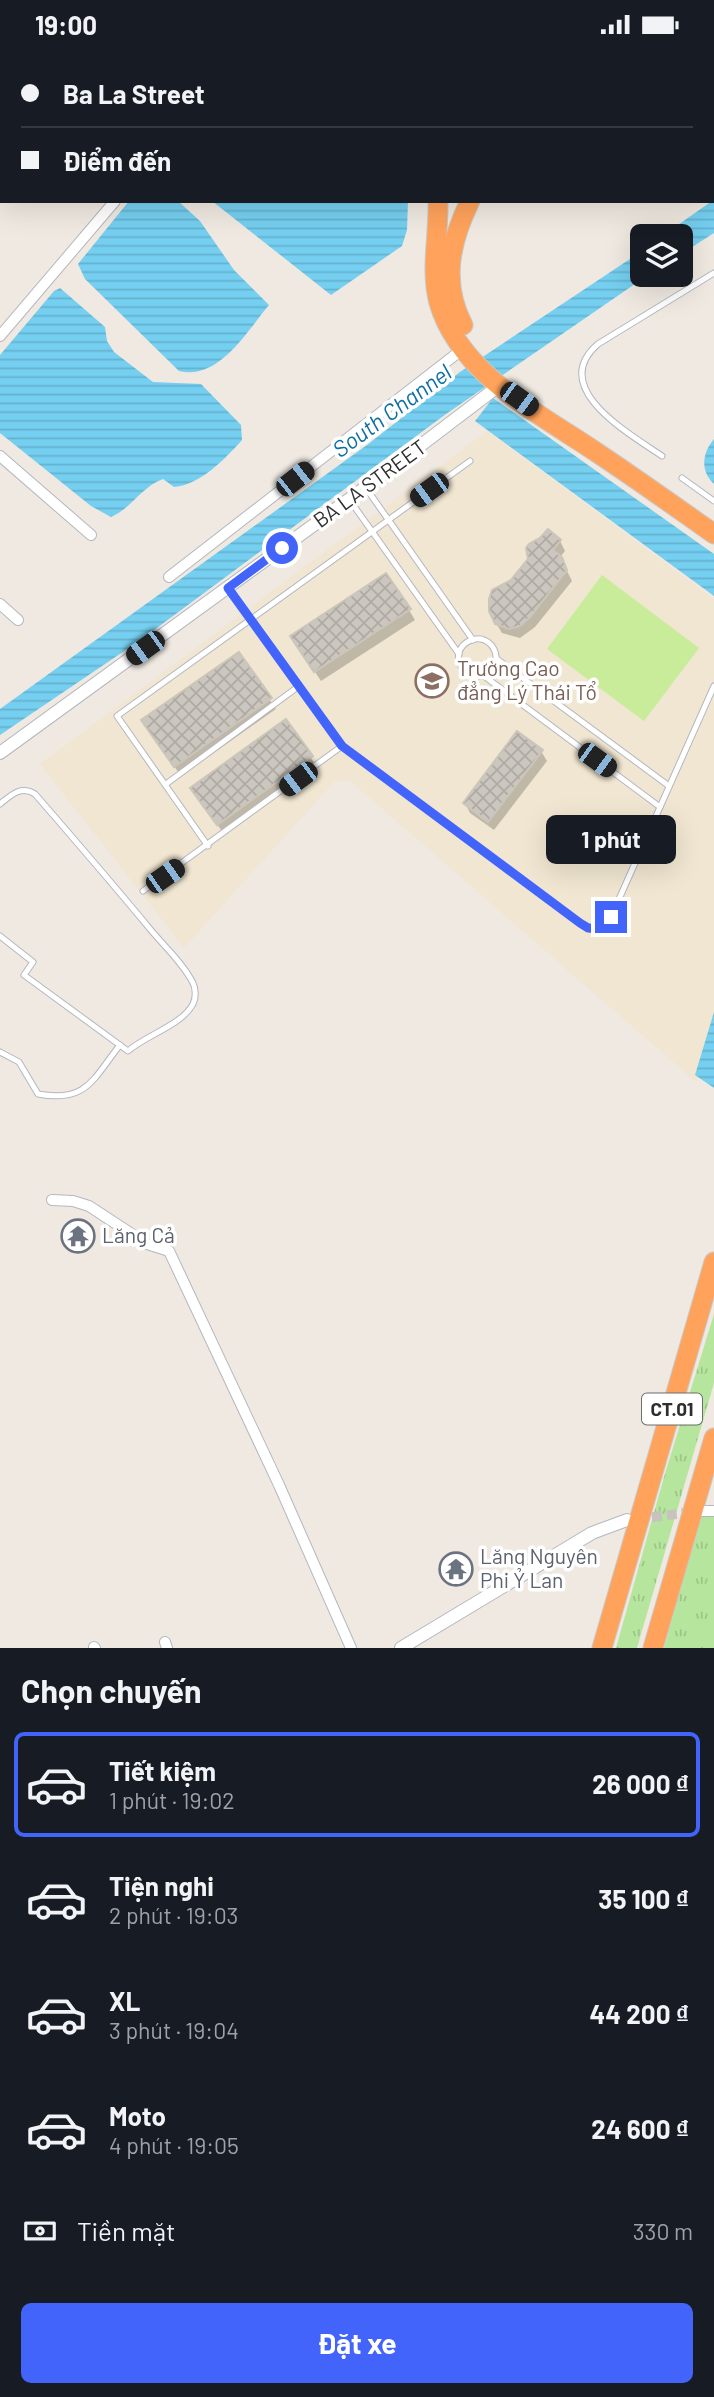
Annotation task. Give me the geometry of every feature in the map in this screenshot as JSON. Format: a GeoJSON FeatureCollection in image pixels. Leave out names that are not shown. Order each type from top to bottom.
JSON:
{"type":"FeatureCollection","features":[{"type":"Feature","properties":{"kind":"highway"},"geometry":{"type":"LineString","coordinates":[[438,203],[436,291],[443,314],[470,347],[509,384],[714,534]]}},
{"type":"Feature","properties":{"kind":"highway"},"geometry":{"type":"LineString","coordinates":[[437,240],[451,203]]}},
{"type":"Feature","properties":{"kind":"highway"},"geometry":{"type":"LineString","coordinates":[[469,203],[458,228],[448,272],[453,303],[470,347]]}},
{"type":"Feature","properties":{"kind":"highway"},"geometry":{"type":"LineString","coordinates":[[509,384],[714,520]]}},
{"type":"Feature","properties":{"kind":"highway","name":"CT.01"},"geometry":{"type":"LineString","coordinates":[[602,1648],[714,1262]]}},
{"type":"Feature","properties":{"kind":"highway","name":"CT.01"},"geometry":{"type":"LineString","coordinates":[[653,1648],[714,1438]]}},
{"type":"Feature","properties":{"kind":"street"},"geometry":{"type":"LineString","coordinates":[[0,336],[113,203]]}},
{"type":"Feature","properties":{"kind":"street"},"geometry":{"type":"LineString","coordinates":[[169,577],[470,347]]}},
{"type":"Feature","properties":{"kind":"street","name":"BA LA STREET"},"geometry":{"type":"LineString","coordinates":[[0,753],[509,384]]}},
{"type":"Feature","properties":{"kind":"street"},"geometry":{"type":"LineString","coordinates":[[0,456],[91,535]]}},
{"type":"Feature","properties":{"kind":"street"},"geometry":{"type":"LineString","coordinates":[[0,604],[18,620]]}},
{"type":"Feature","properties":{"kind":"street"},"geometry":{"type":"LineString","coordinates":[[52,1200],[74,1201],[89,1206],[147,1244],[169,1251],[279,1485],[351,1648]]}},
{"type":"Feature","properties":{"kind":"street"},"geometry":{"type":"LineString","coordinates":[[401,1648],[592,1533],[627,1520]]}},
{"type":"Feature","properties":{"kind":"lane"},"geometry":{"type":"LineString","coordinates":[[662,456],[591,402],[584,389],[584,364],[588,353],[598,344],[714,273]]}},
{"type":"Feature","properties":{"kind":"lane"},"geometry":{"type":"LineString","coordinates":[[208,846],[117,716],[470,461]]}},
{"type":"Feature","properties":{"kind":"lane"},"geometry":{"type":"LineString","coordinates":[[682,478],[714,501]]}},
{"type":"Feature","properties":{"kind":"lane"},"geometry":{"type":"LineString","coordinates":[[366,487],[473,640]]}},
{"type":"Feature","properties":{"kind":"lane"},"geometry":{"type":"LineString","coordinates":[[348,499],[459,654]]}},
{"type":"Feature","properties":{"kind":"lane"},"geometry":{"type":"LineString","coordinates":[[228,588],[342,746],[580,923],[596,930],[606,926],[611,917],[714,686]]}},
{"type":"Feature","properties":{"kind":"lane"},"geometry":{"type":"LineString","coordinates":[[473,640],[488,642],[496,651],[494,669],[484,676],[467,673],[459,663],[459,654],[464,645],[473,640]]}},
{"type":"Feature","properties":{"kind":"lane"},"geometry":{"type":"LineString","coordinates":[[497,659],[669,786]]}},
{"type":"Feature","properties":{"kind":"lane"},"geometry":{"type":"LineString","coordinates":[[484,676],[660,807]]}},
{"type":"Feature","properties":{"kind":"lane"},"geometry":{"type":"LineString","coordinates":[[166,784],[299,686]]}},
{"type":"Feature","properties":{"kind":"lane"},"geometry":{"type":"LineString","coordinates":[[143,891],[342,746]]}},
{"type":"Feature","properties":{"kind":"lane"},"geometry":{"type":"LineString","coordinates":[[0,804],[19,791],[27,790],[35,794],[105,873],[193,982],[195,998],[182,1016],[137,1042],[128,1051],[24,975],[33,962],[0,936]]}},
{"type":"Feature","properties":{"kind":"lane"},"geometry":{"type":"LineString","coordinates":[[0,1052],[19,1062],[38,1094],[61,1097],[83,1091],[120,1045]]}},
{"type":"Feature","properties":{"kind":"shaded area","name":"Trường Cao đẳng Lý Thái Tổ"},"geometry":{"type":"Polygon","coordinates":[[[487,431],[714,599],[714,1019],[696,1082],[349,780],[334,782],[184,948],[40,764],[487,431]]]}},
{"type":"Feature","properties":{"kind":"green space"},"geometry":{"type":"Polygon","coordinates":[[[602,575],[699,648],[644,721],[547,649],[602,575]]]}},
{"type":"Feature","properties":{"kind":"green space"},"geometry":{"type":"Polygon","coordinates":[[[714,1314],[714,1383],[637,1648],[616,1648],[664,1477],[714,1314]]]}},
{"type":"Feature","properties":{"kind":"green space"},"geometry":{"type":"Polygon","coordinates":[[[702,1513],[714,1514],[714,1648],[664,1648],[702,1513]]]}},
{"type":"Feature","properties":{"kind":"water"},"geometry":{"type":"Polygon","coordinates":[[[127,203],[180,203],[200,221],[234,270],[269,305],[241,340],[219,361],[207,369],[179,371],[85,279],[78,264],[127,203]]]}},
{"type":"Feature","properties":{"kind":"water"},"geometry":{"type":"Polygon","coordinates":[[[215,203],[408,203],[407,230],[402,246],[331,295],[215,203]]]}},
{"type":"Feature","properties":{"kind":"water"},"geometry":{"type":"Polygon","coordinates":[[[709,203],[714,203],[714,233],[693,246],[693,224],[679,224],[709,203]]]}},
{"type":"Feature","properties":{"kind":"water","name":"South Channel"},"geometry":{"type":"Polygon","coordinates":[[[630,259],[631,287],[446,414],[142,639],[0,735],[0,709],[367,445],[460,372],[630,259]]]}},
{"type":"Feature","properties":{"kind":"water"},"geometry":{"type":"Polygon","coordinates":[[[60,288],[105,327],[107,341],[114,352],[153,382],[201,384],[241,425],[242,440],[220,463],[202,476],[174,487],[163,479],[111,517],[91,506],[0,433],[0,355],[54,291],[60,288]]]}},
{"type":"Feature","properties":{"kind":"water"},"geometry":{"type":"Polygon","coordinates":[[[493,398],[714,554],[714,596],[475,421],[493,398]]]}},
{"type":"Feature","properties":{"kind":"water"},"geometry":{"type":"Polygon","coordinates":[[[714,439],[714,484],[706,473],[704,462],[714,439]]]}},
{"type":"Feature","properties":{"kind":"water"},"geometry":{"type":"Polygon","coordinates":[[[714,1012],[714,1088],[695,1075],[714,1012]]]}},
{"type":"Feature","properties":{"kind":"building"},"geometry":{"type":"Polygon","coordinates":[[[548,529],[561,540],[553,550],[562,557],[567,570],[520,626],[509,629],[495,624],[489,611],[492,590],[511,580],[528,559],[526,548],[548,529]]]}},
{"type":"Feature","properties":{"kind":"building"},"geometry":{"type":"Polygon","coordinates":[[[386,573],[411,609],[314,672],[290,636],[386,573]]]}},
{"type":"Feature","properties":{"kind":"building"},"geometry":{"type":"Polygon","coordinates":[[[239,652],[272,698],[174,767],[141,720],[239,652]]]}},
{"type":"Feature","properties":{"kind":"building"},"geometry":{"type":"Polygon","coordinates":[[[286,719],[313,756],[217,825],[190,788],[286,719]]]}},
{"type":"Feature","properties":{"kind":"building"},"geometry":{"type":"Polygon","coordinates":[[[517,731],[543,750],[488,822],[463,803],[517,731]]]}},
{"type":"Feature","properties":{"kind":"tunnel"},"geometry":{"type":"LineString","coordinates":[[637,1519],[694,1512]]}},
{"type":"Feature","properties":{"kind":"place","name":"Trường Cao đẳng Lý Thái Tổ"},"geometry":{"type":"Point","coordinates":[432,681]}},
{"type":"Feature","properties":{"kind":"place","name":"Lăng Cả"},"geometry":{"type":"Point","coordinates":[78,1236]}},
{"type":"Feature","properties":{"kind":"place","name":"Lăng Nguyên Phi Ỷ Lan"},"geometry":{"type":"Point","coordinates":[456,1569]}},
{"type":"Feature","properties":{"kind":"route"},"geometry":{"type":"LineString","coordinates":[[282,548],[228,588],[342,746],[580,923],[596,930],[606,926],[611,917]]}}]}
